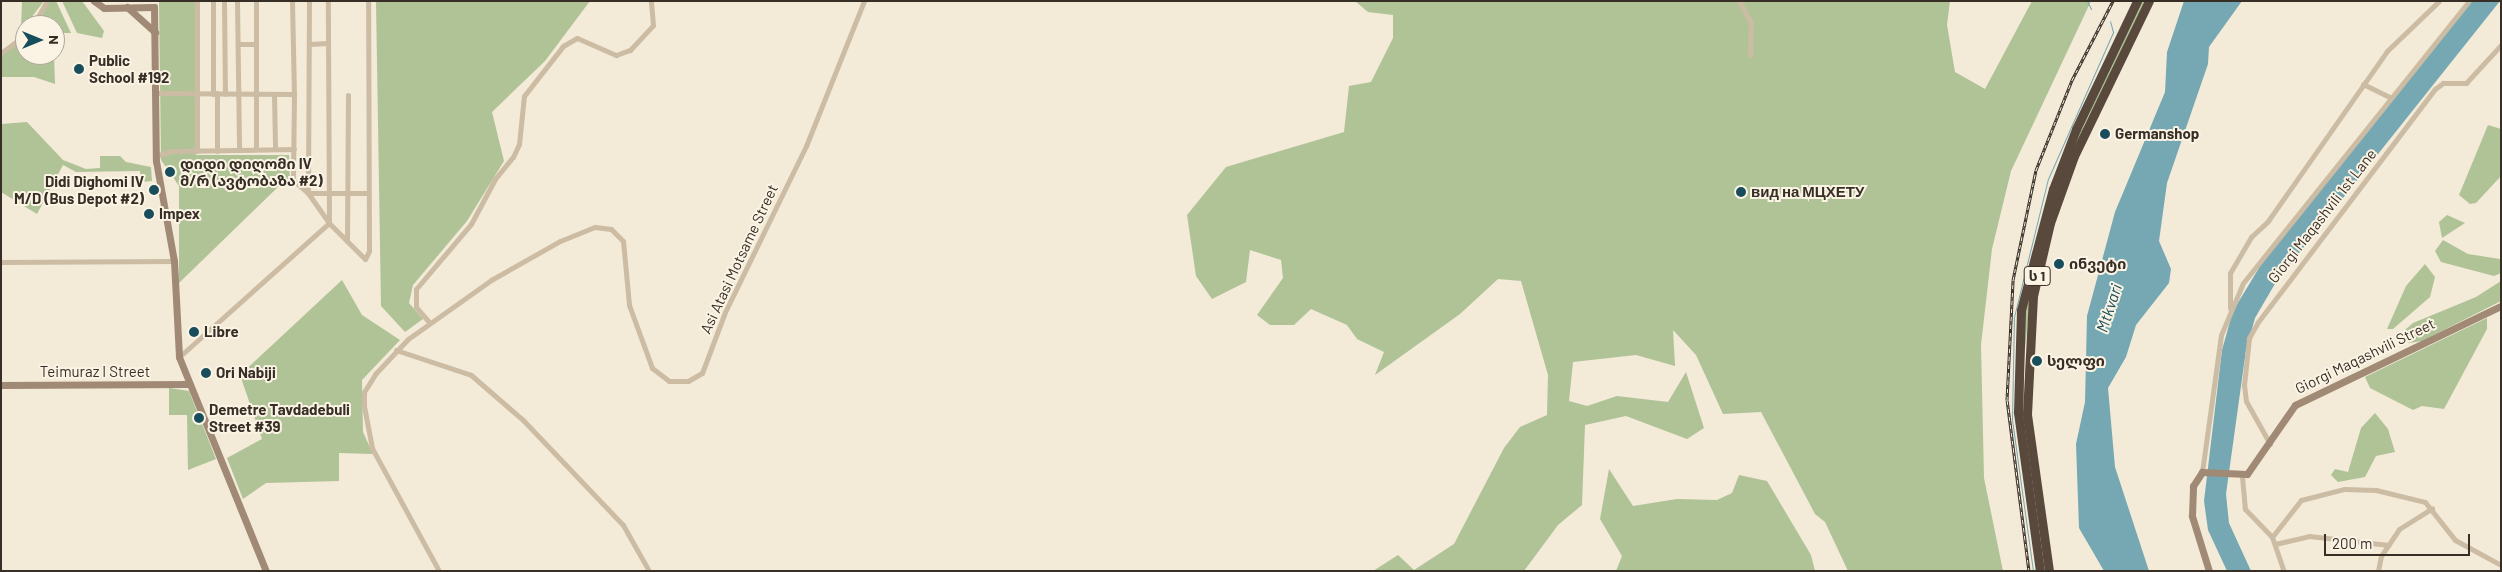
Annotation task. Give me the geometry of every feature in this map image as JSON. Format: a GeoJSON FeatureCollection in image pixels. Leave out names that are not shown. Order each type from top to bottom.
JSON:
{"type":"FeatureCollection","features":[{"type":"Feature","properties":{"kind":"highway"},"geometry":{"type":"LineString","coordinates":[[2128,19],[2132,1]]}},
{"type":"Feature","properties":{"kind":"highway","name":"ს 1"},"geometry":{"type":"LineString","coordinates":[[2040,571],[2018,412],[2021,310],[2053,189],[2137,1]]}},
{"type":"Feature","properties":{"kind":"highway","name":"ს 1"},"geometry":{"type":"LineString","coordinates":[[2049,571],[2027,414],[2033,296],[2074,156],[2149,1]]}},
{"type":"Feature","properties":{"kind":"street"},"geometry":{"type":"LineString","coordinates":[[39,15],[47,1]]}},
{"type":"Feature","properties":{"kind":"street"},"geometry":{"type":"LineString","coordinates":[[94,1],[104,8],[127,8],[154,4],[156,156],[174,261],[179,357],[188,384],[266,571]]}},
{"type":"Feature","properties":{"kind":"street"},"geometry":{"type":"LineString","coordinates":[[197,1],[197,151]]}},
{"type":"Feature","properties":{"kind":"street"},"geometry":{"type":"LineString","coordinates":[[213,1],[217,151]]}},
{"type":"Feature","properties":{"kind":"street"},"geometry":{"type":"LineString","coordinates":[[224,1],[225,94]]}},
{"type":"Feature","properties":{"kind":"street"},"geometry":{"type":"LineString","coordinates":[[237,1],[239,148]]}},
{"type":"Feature","properties":{"kind":"street"},"geometry":{"type":"LineString","coordinates":[[256,1],[256,148]]}},
{"type":"Feature","properties":{"kind":"street"},"geometry":{"type":"LineString","coordinates":[[292,1],[293,180],[308,193],[329,223],[365,259],[368,192],[368,1]]}},
{"type":"Feature","properties":{"kind":"street"},"geometry":{"type":"LineString","coordinates":[[308,193],[309,1]]}},
{"type":"Feature","properties":{"kind":"street"},"geometry":{"type":"LineString","coordinates":[[179,357],[329,223],[328,1]]}},
{"type":"Feature","properties":{"kind":"street"},"geometry":{"type":"LineString","coordinates":[[429,322],[416,307],[416,289],[471,224],[495,179],[513,157],[519,144],[524,96],[563,46],[577,38],[616,55],[630,50],[653,25],[651,1]]}},
{"type":"Feature","properties":{"kind":"street","name":"Asi Atasi Motsame Street"},"geometry":{"type":"LineString","coordinates":[[439,571],[372,448],[366,424],[364,392],[396,350],[429,322],[560,241],[584,229],[605,227],[617,232],[626,250],[630,305],[652,368],[669,381],[688,381],[702,373],[725,312],[806,146],[864,1]]}},
{"type":"Feature","properties":{"kind":"street"},"geometry":{"type":"LineString","coordinates":[[1739,1],[1751,23],[1750,55]]}},
{"type":"Feature","properties":{"kind":"street"},"geometry":{"type":"LineString","coordinates":[[2230,308],[2230,273],[2250,237],[2268,221],[2363,84],[2416,19],[2439,1]]}},
{"type":"Feature","properties":{"kind":"street"},"geometry":{"type":"LineString","coordinates":[[2210,571],[2192,516],[2193,486],[2204,471],[2221,335],[2230,308],[2243,283],[2390,96],[2469,1]]}},
{"type":"Feature","properties":{"kind":"street"},"geometry":{"type":"LineString","coordinates":[[127,8],[155,32]]}},
{"type":"Feature","properties":{"kind":"street"},"geometry":{"type":"LineString","coordinates":[[1,53],[15,42]]}},
{"type":"Feature","properties":{"kind":"street"},"geometry":{"type":"LineString","coordinates":[[310,44],[328,43]]}},
{"type":"Feature","properties":{"kind":"street"},"geometry":{"type":"LineString","coordinates":[[238,44],[255,44]]}},
{"type":"Feature","properties":{"kind":"street","name":"Giorgi Maqashvili 1st Lane"},"geometry":{"type":"LineString","coordinates":[[2270,444],[2250,409],[2244,385],[2250,338],[2258,322],[2435,88],[2442,83],[2466,83],[2501,45]]}},
{"type":"Feature","properties":{"kind":"street"},"geometry":{"type":"LineString","coordinates":[[2363,84],[2390,96]]}},
{"type":"Feature","properties":{"kind":"street"},"geometry":{"type":"LineString","coordinates":[[156,93],[294,94]]}},
{"type":"Feature","properties":{"kind":"street"},"geometry":{"type":"LineString","coordinates":[[274,94],[275,148]]}},
{"type":"Feature","properties":{"kind":"street"},"geometry":{"type":"LineString","coordinates":[[347,241],[348,95]]}},
{"type":"Feature","properties":{"kind":"street"},"geometry":{"type":"LineString","coordinates":[[156,156],[239,148],[294,148]]}},
{"type":"Feature","properties":{"kind":"street"},"geometry":{"type":"LineString","coordinates":[[308,193],[368,192]]}},
{"type":"Feature","properties":{"kind":"street"},"geometry":{"type":"LineString","coordinates":[[1,262],[174,261]]}},
{"type":"Feature","properties":{"kind":"street","name":"Giorgi Maqashvili Street"},"geometry":{"type":"LineString","coordinates":[[2242,476],[2258,465],[2295,406],[2501,306]]}},
{"type":"Feature","properties":{"kind":"street"},"geometry":{"type":"LineString","coordinates":[[396,350],[471,374],[523,420],[623,525],[649,571]]}},
{"type":"Feature","properties":{"kind":"street","name":"Teimuraz I Street"},"geometry":{"type":"LineString","coordinates":[[1,385],[188,384]]}},
{"type":"Feature","properties":{"kind":"street"},"geometry":{"type":"LineString","coordinates":[[2204,471],[2242,476],[2245,509],[2272,537],[2284,571]]}},
{"type":"Feature","properties":{"kind":"street"},"geometry":{"type":"LineString","coordinates":[[2272,537],[2301,500],[2327,491],[2395,493],[2432,508],[2455,540],[2500,564],[2498,571]]}},
{"type":"Feature","properties":{"kind":"street"},"geometry":{"type":"LineString","coordinates":[[2378,571],[2388,545],[2410,519],[2432,508]]}},
{"type":"Feature","properties":{"kind":"street"},"geometry":{"type":"LineString","coordinates":[[2275,544],[2319,536],[2388,545]]}},
{"type":"Feature","properties":{"kind":"green space"},"geometry":{"type":"Polygon","coordinates":[[[22,1],[44,1],[33,15],[22,15],[22,1]]]}},
{"type":"Feature","properties":{"kind":"green space"},"geometry":{"type":"Polygon","coordinates":[[[49,1],[56,1],[63,15],[41,15],[49,1]]]}},
{"type":"Feature","properties":{"kind":"green space"},"geometry":{"type":"Polygon","coordinates":[[[62,1],[82,1],[104,31],[102,38],[77,33],[62,1]]]}},
{"type":"Feature","properties":{"kind":"green space"},"geometry":{"type":"Polygon","coordinates":[[[159,1],[196,1],[196,155],[289,155],[290,181],[279,186],[179,283],[179,186],[161,160],[159,1]]]}},
{"type":"Feature","properties":{"kind":"green space"},"geometry":{"type":"Polygon","coordinates":[[[376,1],[590,1],[545,61],[492,112],[504,161],[467,221],[413,285],[409,303],[423,319],[405,332],[381,306],[376,1]]]}},
{"type":"Feature","properties":{"kind":"green space"},"geometry":{"type":"Polygon","coordinates":[[[1355,1],[1950,1],[1947,25],[1955,72],[1985,89],[2032,1],[2091,1],[2011,171],[1992,249],[1981,345],[1984,478],[2003,571],[1848,571],[1825,522],[1815,514],[1761,412],[1723,414],[1696,355],[1673,330],[1675,366],[1636,355],[1573,362],[1569,401],[1587,406],[1617,396],[1668,402],[1686,372],[1704,428],[1687,439],[1626,416],[1585,425],[1582,505],[1558,525],[1524,571],[1373,571],[1398,555],[1414,570],[1454,544],[1504,448],[1520,427],[1547,415],[1548,375],[1521,281],[1498,279],[1460,314],[1375,375],[1384,352],[1357,339],[1347,325],[1311,309],[1294,325],[1270,325],[1257,315],[1283,278],[1281,260],[1250,250],[1246,282],[1212,299],[1196,276],[1187,215],[1226,167],[1344,132],[1349,86],[1371,82],[1393,38],[1393,15],[1368,12],[1355,1]]]}},
{"type":"Feature","properties":{"kind":"green space"},"geometry":{"type":"Polygon","coordinates":[[[2142,1],[2146,1],[2084,126],[2031,290],[2024,359],[2024,412],[2043,571],[2021,412],[2025,312],[2067,157],[2142,1]]]}},
{"type":"Feature","properties":{"kind":"green space"},"geometry":{"type":"Polygon","coordinates":[[[65,20],[71,33],[65,33],[65,20]]]}},
{"type":"Feature","properties":{"kind":"green space"},"geometry":{"type":"Polygon","coordinates":[[[15,46],[15,65],[54,65],[55,84],[34,77],[1,77],[1,56],[15,46]]]}},
{"type":"Feature","properties":{"kind":"green space"},"geometry":{"type":"Polygon","coordinates":[[[27,122],[63,160],[86,169],[100,168],[100,156],[120,156],[126,162],[151,167],[152,181],[141,182],[140,171],[76,172],[63,165],[37,214],[1,192],[1,124],[27,122]]]}},
{"type":"Feature","properties":{"kind":"green space"},"geometry":{"type":"Polygon","coordinates":[[[2488,125],[2501,129],[2501,176],[2476,203],[2470,204],[2459,195],[2488,125]]]}},
{"type":"Feature","properties":{"kind":"green space"},"geometry":{"type":"Polygon","coordinates":[[[2447,215],[2465,223],[2442,238],[2439,222],[2447,215]]]}},
{"type":"Feature","properties":{"kind":"green space"},"geometry":{"type":"Polygon","coordinates":[[[2443,240],[2468,254],[2500,259],[2501,273],[2494,276],[2441,262],[2435,251],[2443,240]]]}},
{"type":"Feature","properties":{"kind":"green space"},"geometry":{"type":"Polygon","coordinates":[[[2425,264],[2435,277],[2430,297],[2393,329],[2387,329],[2406,286],[2425,264]]]}},
{"type":"Feature","properties":{"kind":"green space"},"geometry":{"type":"Polygon","coordinates":[[[342,280],[362,315],[400,340],[362,380],[363,432],[373,454],[339,453],[339,481],[266,483],[243,499],[227,458],[262,439],[240,375],[342,280]]]}},
{"type":"Feature","properties":{"kind":"green space"},"geometry":{"type":"Polygon","coordinates":[[[2501,281],[2501,301],[2422,341],[2409,343],[2398,336],[2413,323],[2476,297],[2501,281]]]}},
{"type":"Feature","properties":{"kind":"green space"},"geometry":{"type":"Polygon","coordinates":[[[2487,318],[2487,329],[2444,409],[2422,406],[2413,410],[2370,388],[2365,377],[2487,318]]]}},
{"type":"Feature","properties":{"kind":"green space"},"geometry":{"type":"Polygon","coordinates":[[[169,388],[189,391],[216,459],[188,470],[187,415],[169,415],[169,388]]]}},
{"type":"Feature","properties":{"kind":"green space"},"geometry":{"type":"Polygon","coordinates":[[[2375,413],[2388,429],[2395,452],[2376,456],[2365,477],[2338,482],[2331,475],[2335,469],[2348,472],[2361,428],[2375,413]]]}},
{"type":"Feature","properties":{"kind":"green space"},"geometry":{"type":"Polygon","coordinates":[[[1609,469],[1633,506],[1677,499],[1717,500],[1732,493],[1739,475],[1767,481],[1811,555],[1815,571],[1616,571],[1622,556],[1600,519],[1609,469]]]}},
{"type":"Feature","properties":{"kind":"water","name":"Mtkvari"},"geometry":{"type":"Polygon","coordinates":[[[2184,1],[2242,1],[2209,47],[2208,64],[2167,183],[2159,241],[2171,269],[2169,283],[2136,325],[2126,357],[2108,388],[2115,467],[2149,571],[2104,571],[2079,528],[2076,444],[2085,402],[2087,316],[2115,212],[2165,92],[2167,52],[2184,1]]]}},
{"type":"Feature","properties":{"kind":"water"},"geometry":{"type":"Polygon","coordinates":[[[2471,1],[2500,1],[2276,282],[2255,318],[2246,350],[2226,494],[2229,523],[2251,571],[2227,571],[2208,530],[2204,501],[2222,350],[2233,311],[2262,263],[2471,1]]]}},
{"type":"Feature","properties":{"kind":"waterway"},"geometry":{"type":"LineString","coordinates":[[2087,1],[2091,9]]}},
{"type":"Feature","properties":{"kind":"waterway"},"geometry":{"type":"LineString","coordinates":[[2033,571],[2012,420],[2014,317],[2048,179],[2113,32],[2110,21]]}},
{"type":"Feature","properties":{"kind":"railway"},"geometry":{"type":"LineString","coordinates":[[2029,571],[2007,400],[2013,280],[2036,170],[2072,80],[2113,1]]}},
{"type":"Feature","properties":{"kind":"place","name":"Public School #192"},"geometry":{"type":"Point","coordinates":[79,69]}},
{"type":"Feature","properties":{"kind":"place","name":"Germanshop"},"geometry":{"type":"Point","coordinates":[2105,134]}},
{"type":"Feature","properties":{"kind":"place","name":"დიდი დიღომი IV მ/რ (ავტობაზა #2)"},"geometry":{"type":"Point","coordinates":[170,172]}},
{"type":"Feature","properties":{"kind":"place","name":"Didi Dighomi IV M/D (Bus Depot #2)"},"geometry":{"type":"Point","coordinates":[154,190]}},
{"type":"Feature","properties":{"kind":"place","name":"вид на МЦХЕТУ"},"geometry":{"type":"Point","coordinates":[1741,192]}},
{"type":"Feature","properties":{"kind":"place","name":"Impex"},"geometry":{"type":"Point","coordinates":[149,214]}},
{"type":"Feature","properties":{"kind":"place","name":"ინვეტი"},"geometry":{"type":"Point","coordinates":[2059,264]}},
{"type":"Feature","properties":{"kind":"place","name":"Libre"},"geometry":{"type":"Point","coordinates":[194,332]}},
{"type":"Feature","properties":{"kind":"place","name":"სელფი"},"geometry":{"type":"Point","coordinates":[2037,361]}},
{"type":"Feature","properties":{"kind":"place","name":"Ori Nabiji"},"geometry":{"type":"Point","coordinates":[206,373]}},
{"type":"Feature","properties":{"kind":"place","name":"Demetre Tavdadebuli Street #39"},"geometry":{"type":"Point","coordinates":[199,418]}}]}
